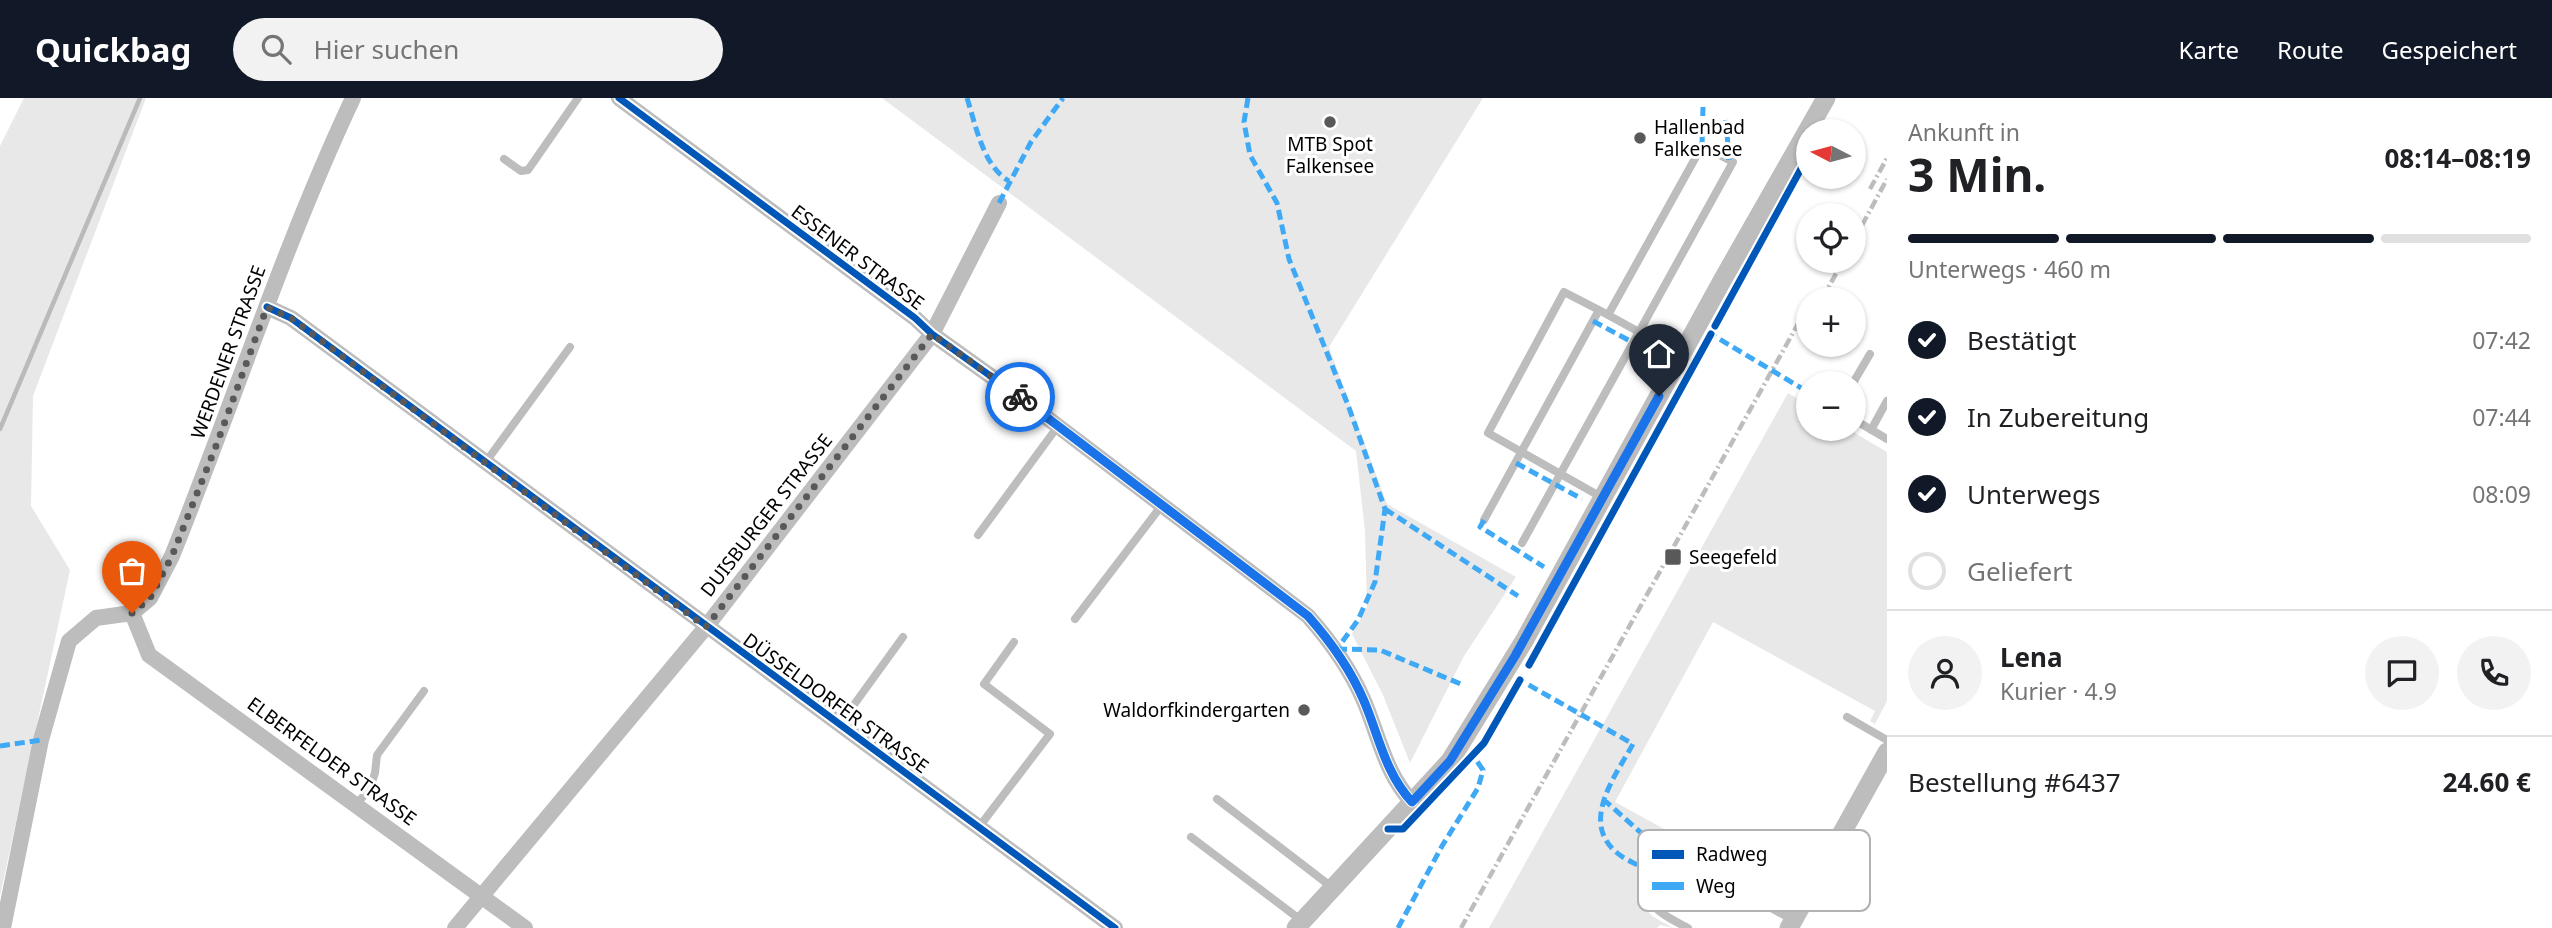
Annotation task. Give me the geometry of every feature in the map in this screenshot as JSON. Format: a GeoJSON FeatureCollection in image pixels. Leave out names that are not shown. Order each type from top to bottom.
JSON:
{"type":"FeatureCollection","features":[{"type":"Feature","properties":{"kind":"street","name":"WERDENER STRASSE"},"geometry":{"type":"LineString","coordinates":[[132,613],[150,598],[172,556],[331,145],[353,98]]}},
{"type":"Feature","properties":{"kind":"street","name":"ESSENER STRASSE"},"geometry":{"type":"LineString","coordinates":[[619,98],[1308,616],[1337,649],[1366,704],[1385,760],[1400,789],[1412,802]]}},
{"type":"Feature","properties":{"kind":"street"},"geometry":{"type":"LineString","coordinates":[[1793,152],[1816,98]]}},
{"type":"Feature","properties":{"kind":"street"},"geometry":{"type":"LineString","coordinates":[[1299,925],[1450,761],[1524,641],[1793,152],[1826,98]]}},
{"type":"Feature","properties":{"kind":"street","name":"DUISBURGER STRASSE"},"geometry":{"type":"LineString","coordinates":[[455,928],[706,627],[932,334],[999,203]]}},
{"type":"Feature","properties":{"kind":"street","name":"DÜSSELDORFER STRASSE"},"geometry":{"type":"LineString","coordinates":[[267,307],[291,318],[1115,928]]}},
{"type":"Feature","properties":{"kind":"street"},"geometry":{"type":"LineString","coordinates":[[3,928],[41,740],[69,640],[96,618],[132,613]]}},
{"type":"Feature","properties":{"kind":"street","name":"ELBERFELDER STRASSE"},"geometry":{"type":"LineString","coordinates":[[132,613],[149,655],[525,928]]}},
{"type":"Feature","properties":{"kind":"street"},"geometry":{"type":"LineString","coordinates":[[1843,830],[1887,752]]}},
{"type":"Feature","properties":{"kind":"lane"},"geometry":{"type":"LineString","coordinates":[[504,159],[521,171],[527,170],[578,98]]}},
{"type":"Feature","properties":{"kind":"lane"},"geometry":{"type":"LineString","coordinates":[[1522,543],[1732,162],[1702,146],[1608,315]]}},
{"type":"Feature","properties":{"kind":"lane"},"geometry":{"type":"LineString","coordinates":[[1603,498],[1488,433],[1564,292],[1682,355]]}},
{"type":"Feature","properties":{"kind":"lane"},"geometry":{"type":"LineString","coordinates":[[1484,520],[1599,310]]}},
{"type":"Feature","properties":{"kind":"lane"},"geometry":{"type":"LineString","coordinates":[[485,463],[570,347]]}},
{"type":"Feature","properties":{"kind":"lane"},"geometry":{"type":"LineString","coordinates":[[1860,371],[1870,354]]}},
{"type":"Feature","properties":{"kind":"lane"},"geometry":{"type":"LineString","coordinates":[[1871,429],[1887,401]]}},
{"type":"Feature","properties":{"kind":"lane"},"geometry":{"type":"LineString","coordinates":[[978,535],[1058,426]]}},
{"type":"Feature","properties":{"kind":"lane"},"geometry":{"type":"LineString","coordinates":[[1866,426],[1887,439]]}},
{"type":"Feature","properties":{"kind":"lane"},"geometry":{"type":"LineString","coordinates":[[1075,619],[1162,505]]}},
{"type":"Feature","properties":{"kind":"lane"},"geometry":{"type":"LineString","coordinates":[[840,724],[903,637]]}},
{"type":"Feature","properties":{"kind":"lane"},"geometry":{"type":"LineString","coordinates":[[979,827],[1050,734],[984,684],[1014,642]]}},
{"type":"Feature","properties":{"kind":"lane"},"geometry":{"type":"LineString","coordinates":[[356,805],[370,788],[377,755],[424,691]]}},
{"type":"Feature","properties":{"kind":"lane"},"geometry":{"type":"LineString","coordinates":[[1847,718],[1887,740]]}},
{"type":"Feature","properties":{"kind":"lane"},"geometry":{"type":"LineString","coordinates":[[1217,799],[1333,888]]}},
{"type":"Feature","properties":{"kind":"lane"},"geometry":{"type":"LineString","coordinates":[[1191,837],[1299,925]]}},
{"type":"Feature","properties":{"kind":"lane"},"geometry":{"type":"LineString","coordinates":[[1659,911],[1688,928]]}},
{"type":"Feature","properties":{"kind":"lane"},"geometry":{"type":"LineString","coordinates":[[1769,911],[1791,924]]}},
{"type":"Feature","properties":{"kind":"shaded area"},"geometry":{"type":"Polygon","coordinates":[[[24,98],[146,98],[33,396],[31,506],[70,570],[0,896],[0,146],[24,98]]]}},
{"type":"Feature","properties":{"kind":"shaded area"},"geometry":{"type":"Polygon","coordinates":[[[882,98],[1483,98],[1329,347],[1387,504],[1516,577],[1464,656],[1410,763],[1383,695],[1352,634],[1367,607],[1365,531],[1356,451],[882,98]]]}},
{"type":"Feature","properties":{"kind":"shaded area"},"geometry":{"type":"Polygon","coordinates":[[[1788,393],[1796,398],[1796,441],[1866,440],[1887,452],[1887,701],[1875,724],[1870,721],[1875,711],[1713,622],[1615,802],[1666,830],[1638,830],[1638,911],[1648,911],[1673,928],[1660,925],[1657,928],[1489,928],[1788,393]]]}},
{"type":"Feature","properties":{"kind":"waterway"},"geometry":{"type":"LineString","coordinates":[[0,429],[140,98]]}},
{"type":"Feature","properties":{"kind":"railway"},"geometry":{"type":"LineString","coordinates":[[1870,189],[1887,158]]}},
{"type":"Feature","properties":{"kind":"railway"},"geometry":{"type":"LineString","coordinates":[[1866,218],[1887,179]]}},
{"type":"Feature","properties":{"kind":"railway"},"geometry":{"type":"LineString","coordinates":[[1829,287],[1836,273]]}},
{"type":"Feature","properties":{"kind":"railway"},"geometry":{"type":"LineString","coordinates":[[1461,928],[1796,328]]}},
{"type":"Feature","properties":{"kind":"marked path"},"geometry":{"type":"LineString","coordinates":[[967,98],[987,156],[1000,174],[1009,181]]}},
{"type":"Feature","properties":{"kind":"marked path"},"geometry":{"type":"LineString","coordinates":[[999,203],[1031,142],[1063,98]]}},
{"type":"Feature","properties":{"kind":"marked path"},"geometry":{"type":"LineString","coordinates":[[1248,98],[1244,122],[1250,155],[1277,203],[1289,259],[1348,405],[1385,509],[1375,582],[1358,620],[1337,649]]}},
{"type":"Feature","properties":{"kind":"marked path"},"geometry":{"type":"LineString","coordinates":[[1702,146],[1703,107]]}},
{"type":"Feature","properties":{"kind":"marked path"},"geometry":{"type":"LineString","coordinates":[[1726,120],[1729,160]]}},
{"type":"Feature","properties":{"kind":"marked path"},"geometry":{"type":"LineString","coordinates":[[1593,321],[1660,357]]}},
{"type":"Feature","properties":{"kind":"marked path"},"geometry":{"type":"LineString","coordinates":[[1713,330],[1711,334],[1796,385]]}},
{"type":"Feature","properties":{"kind":"marked path"},"geometry":{"type":"LineString","coordinates":[[1516,463],[1582,499]]}},
{"type":"Feature","properties":{"kind":"marked path"},"geometry":{"type":"LineString","coordinates":[[1385,509],[1518,596]]}},
{"type":"Feature","properties":{"kind":"marked path"},"geometry":{"type":"LineString","coordinates":[[1484,520],[1480,527],[1544,567]]}},
{"type":"Feature","properties":{"kind":"marked path"},"geometry":{"type":"LineString","coordinates":[[1337,649],[1380,650],[1463,685]]}},
{"type":"Feature","properties":{"kind":"marked path"},"geometry":{"type":"LineString","coordinates":[[1523,676],[1520,680],[1633,744],[1605,798],[1601,826],[1606,840],[1616,852],[1638,865]]}},
{"type":"Feature","properties":{"kind":"marked path"},"geometry":{"type":"LineString","coordinates":[[0,746],[41,740]]}},
{"type":"Feature","properties":{"kind":"marked path"},"geometry":{"type":"LineString","coordinates":[[1398,928],[1442,846],[1478,788],[1483,770],[1472,754]]}},
{"type":"Feature","properties":{"kind":"marked path"},"geometry":{"type":"LineString","coordinates":[[1603,799],[1638,830]]}},
{"type":"Feature","properties":{"kind":"cycle path"},"geometry":{"type":"LineString","coordinates":[[619,98],[1308,616],[1353,677],[1389,767],[1412,802]]}},
{"type":"Feature","properties":{"kind":"cycle path"},"geometry":{"type":"LineString","coordinates":[[1715,326],[1796,178]]}},
{"type":"Feature","properties":{"kind":"cycle path"},"geometry":{"type":"LineString","coordinates":[[267,307],[291,318],[1115,928]]}},
{"type":"Feature","properties":{"kind":"cycle path"},"geometry":{"type":"LineString","coordinates":[[1529,665],[1711,334]]}},
{"type":"Feature","properties":{"kind":"cycle path"},"geometry":{"type":"LineString","coordinates":[[1388,829],[1403,829],[1484,743],[1520,680]]}},
{"type":"Feature","properties":{"kind":"way so far"},"geometry":{"type":"LineString","coordinates":[[132,613],[150,598],[172,556],[267,307],[291,318],[706,627],[932,334],[1020,397]]}},
{"type":"Feature","properties":{"kind":"place","name":"MTB Spot Falkensee"},"geometry":{"type":"Point","coordinates":[1330,122]}},
{"type":"Feature","properties":{"kind":"place","name":"Hallenbad Falkensee"},"geometry":{"type":"Point","coordinates":[1640,138]}},
{"type":"Feature","properties":{"kind":"place","name":"Seegefeld"},"geometry":{"type":"Point","coordinates":[1673,557]}},
{"type":"Feature","properties":{"kind":"place","name":"Waldorfkindergarten"},"geometry":{"type":"Point","coordinates":[1304,710]}},
{"type":"Feature","properties":{"kind":"route"},"geometry":{"type":"LineString","coordinates":[[1020,397],[1308,616],[1337,649],[1354,679],[1366,704],[1385,760],[1400,789],[1412,802],[1450,761],[1515,656],[1659,396]]}}]}
